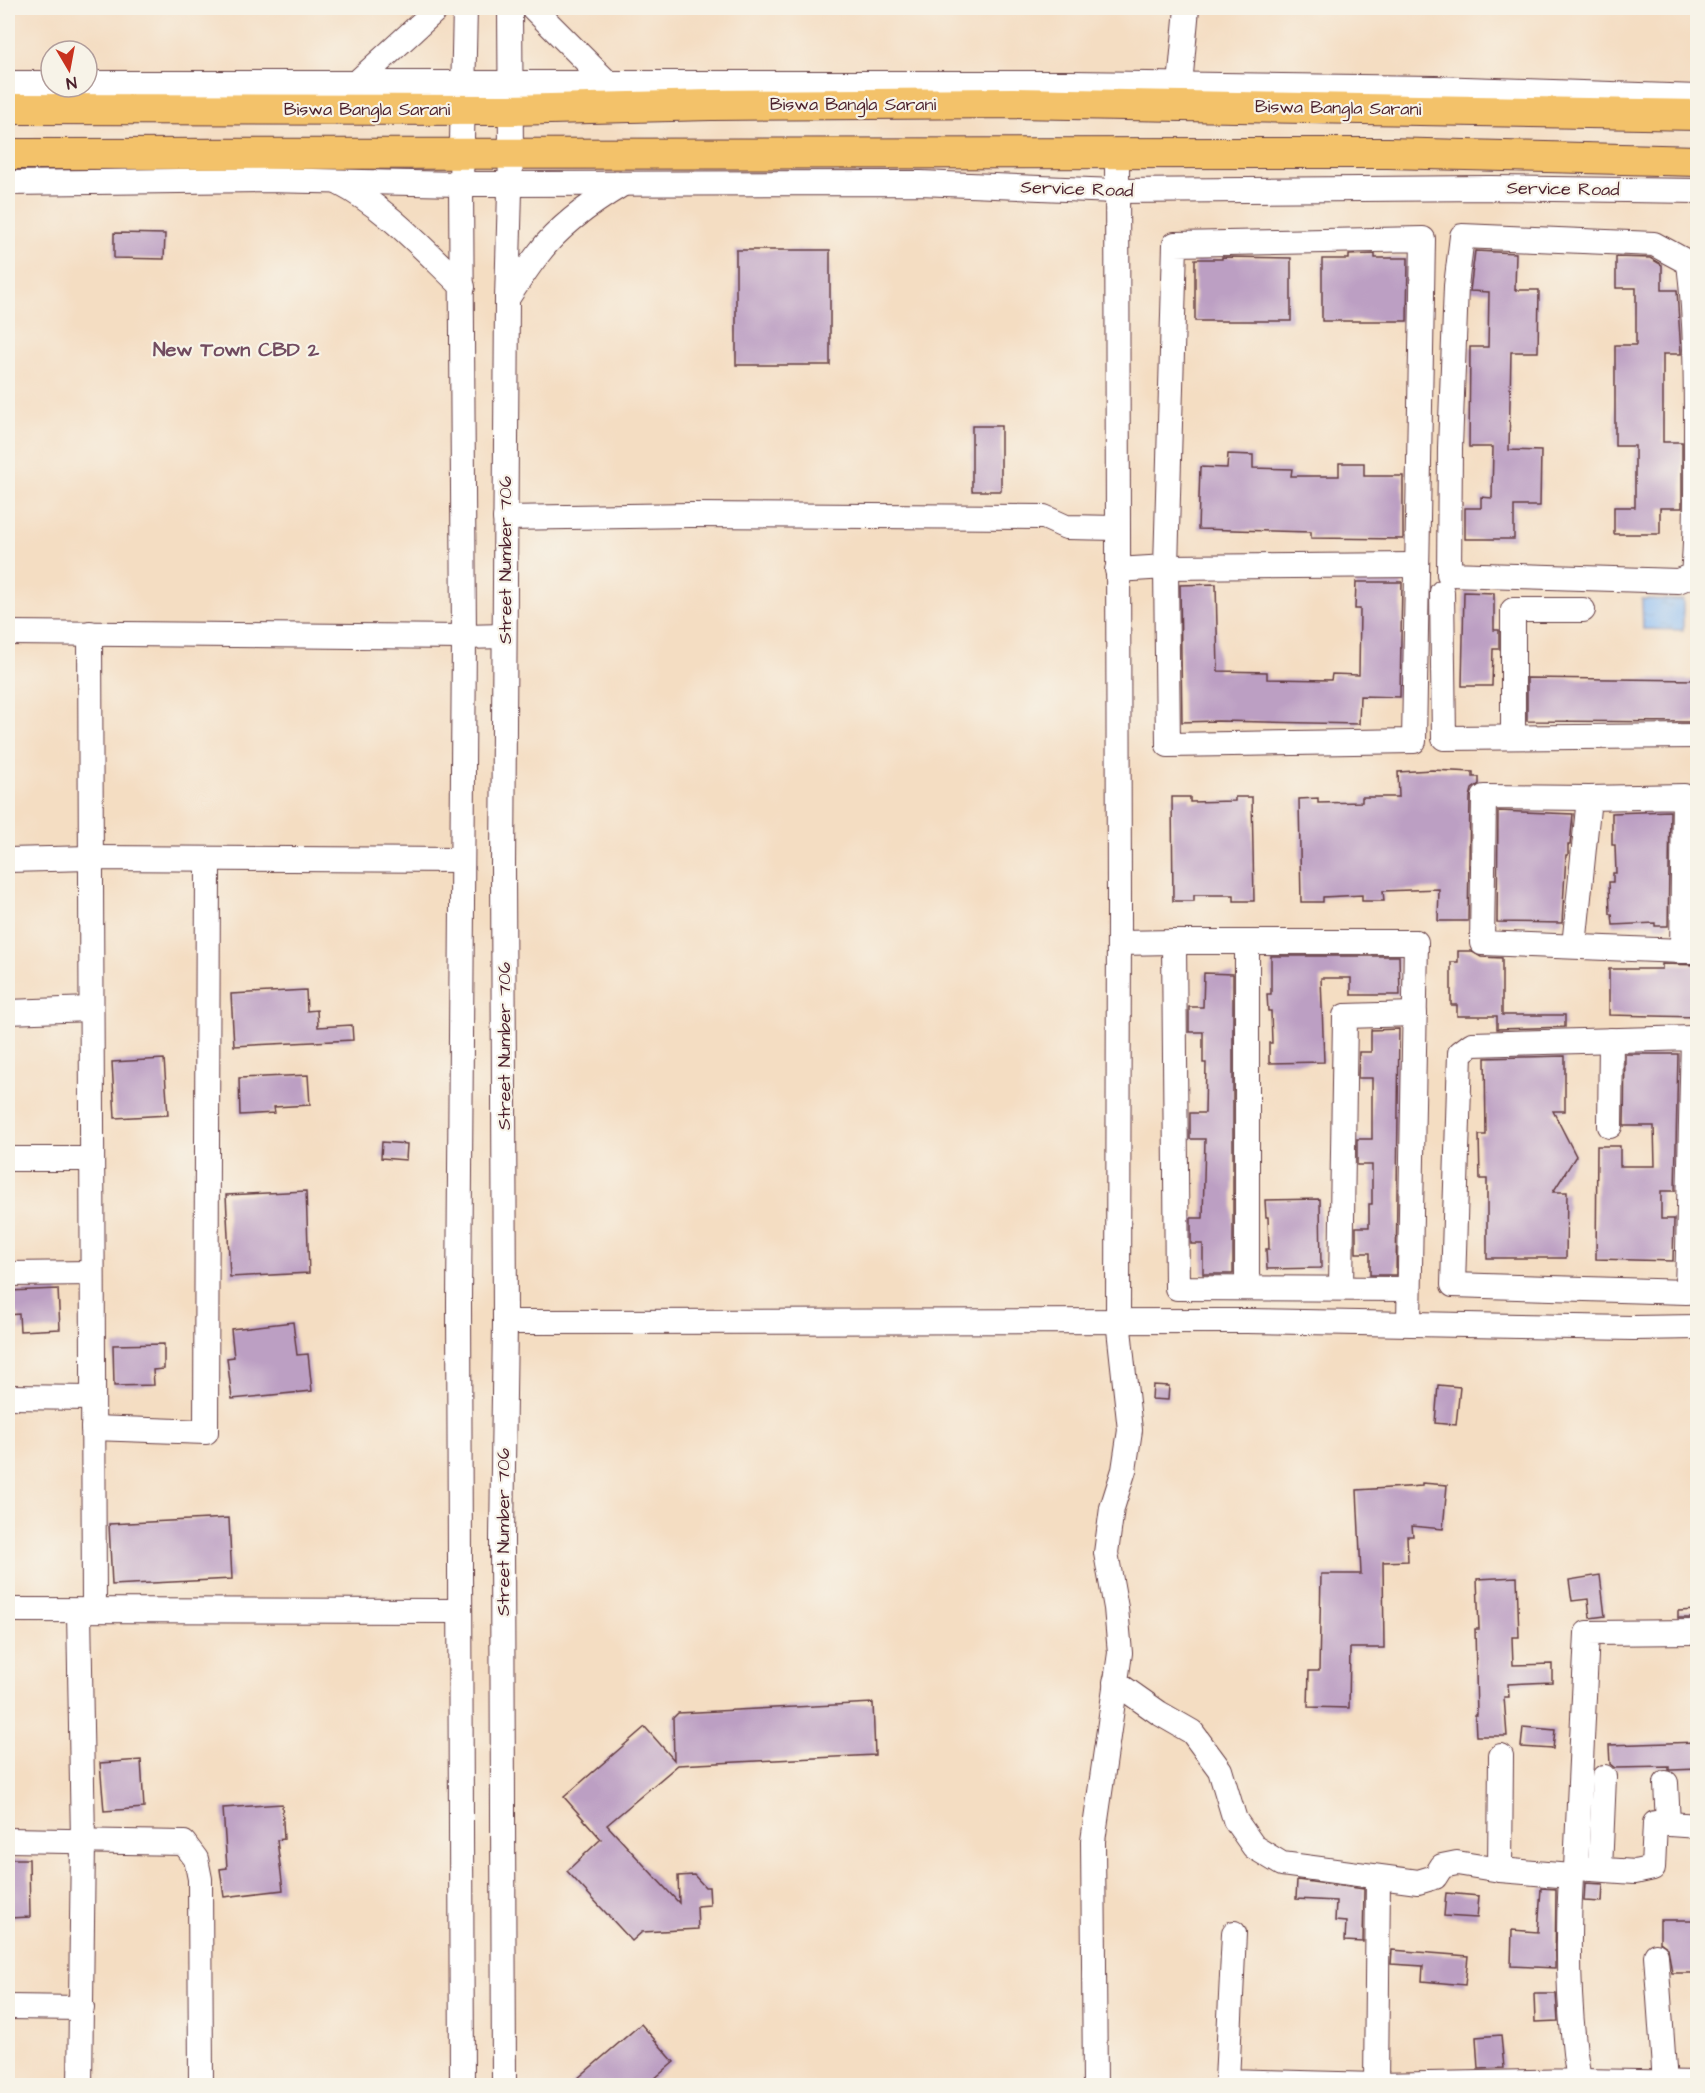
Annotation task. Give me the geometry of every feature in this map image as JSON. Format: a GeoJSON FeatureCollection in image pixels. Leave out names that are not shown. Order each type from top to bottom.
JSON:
{"type":"FeatureCollection","features":[{"type":"Feature","properties":{"kind":"main road","name":"Biswa Bangla Sarani"},"geometry":{"type":"LineString","coordinates":[[8,109],[511,96],[723,105],[1014,103],[1698,115]]}},
{"type":"Feature","properties":{"kind":"main road"},"geometry":{"type":"LineString","coordinates":[[8,154],[1388,153],[1698,160]]}},
{"type":"Feature","properties":{"kind":"street"},"geometry":{"type":"LineString","coordinates":[[356,83],[438,8]]}},
{"type":"Feature","properties":{"kind":"street"},"geometry":{"type":"LineString","coordinates":[[462,2085],[459,1292],[464,637],[461,184],[465,8]]}},
{"type":"Feature","properties":{"kind":"street","name":"Street Number 706"},"geometry":{"type":"LineString","coordinates":[[504,2085],[502,1597],[505,1322],[504,636],[507,300],[511,155],[510,8]]}},
{"type":"Feature","properties":{"kind":"street"},"geometry":{"type":"LineString","coordinates":[[533,8],[608,83]]}},
{"type":"Feature","properties":{"kind":"street"},"geometry":{"type":"LineString","coordinates":[[1180,85],[1187,13]]}},
{"type":"Feature","properties":{"kind":"street"},"geometry":{"type":"LineString","coordinates":[[8,83],[39,83]]}},
{"type":"Feature","properties":{"kind":"street"},"geometry":{"type":"LineString","coordinates":[[99,83],[356,83],[463,96]]}},
{"type":"Feature","properties":{"kind":"street"},"geometry":{"type":"LineString","coordinates":[[511,96],[608,83],[1435,88],[1698,97]]}},
{"type":"Feature","properties":{"kind":"street"},"geometry":{"type":"LineString","coordinates":[[1095,2085],[1093,1841],[1120,1653],[1116,1608],[1106,1553],[1112,1508],[1124,1470],[1130,1430],[1118,1320],[1119,943],[1115,191],[1117,153]]}},
{"type":"Feature","properties":{"kind":"street"},"geometry":{"type":"LineString","coordinates":[[335,181],[358,192],[393,221],[463,287]]}},
{"type":"Feature","properties":{"kind":"street"},"geometry":{"type":"LineString","coordinates":[[8,183],[335,181],[623,184]]}},
{"type":"Feature","properties":{"kind":"street","name":"Service Road"},"geometry":{"type":"LineString","coordinates":[[507,300],[540,251],[597,199],[623,184],[920,183],[1115,191],[1490,188],[1698,191]]}},
{"type":"Feature","properties":{"kind":"street"},"geometry":{"type":"LineString","coordinates":[[1462,236],[1654,244],[1689,263],[1695,310],[1697,392],[1696,544],[1693,575],[1678,580],[1449,574],[1449,459],[1456,286],[1462,236]]}},
{"type":"Feature","properties":{"kind":"street"},"geometry":{"type":"LineString","coordinates":[[1423,239],[1416,565],[1414,741],[1168,744],[1166,567],[1174,244],[1423,239]]}},
{"type":"Feature","properties":{"kind":"street"},"geometry":{"type":"LineString","coordinates":[[505,518],[692,515],[1044,517],[1066,527],[1117,528]]}},
{"type":"Feature","properties":{"kind":"street"},"geometry":{"type":"LineString","coordinates":[[1117,570],[1166,567],[1416,565]]}},
{"type":"Feature","properties":{"kind":"street"},"geometry":{"type":"LineString","coordinates":[[1442,592],[1444,738],[1698,736]]}},
{"type":"Feature","properties":{"kind":"street"},"geometry":{"type":"LineString","coordinates":[[1513,736],[1513,610],[1583,610]]}},
{"type":"Feature","properties":{"kind":"street"},"geometry":{"type":"LineString","coordinates":[[8,633],[504,636]]}},
{"type":"Feature","properties":{"kind":"street"},"geometry":{"type":"LineString","coordinates":[[80,2085],[86,1610],[93,1428],[90,633]]}},
{"type":"Feature","properties":{"kind":"street"},"geometry":{"type":"LineString","coordinates":[[1684,796],[1690,951],[1574,946],[1482,943],[1484,797],[1684,796]]}},
{"type":"Feature","properties":{"kind":"street"},"geometry":{"type":"LineString","coordinates":[[1574,946],[1589,798]]}},
{"type":"Feature","properties":{"kind":"street"},"geometry":{"type":"LineString","coordinates":[[8,860],[91,858],[462,860]]}},
{"type":"Feature","properties":{"kind":"street"},"geometry":{"type":"LineString","coordinates":[[93,1428],[206,1432],[208,859]]}},
{"type":"Feature","properties":{"kind":"street"},"geometry":{"type":"LineString","coordinates":[[1174,942],[1177,1288],[1409,1288]]}},
{"type":"Feature","properties":{"kind":"street"},"geometry":{"type":"LineString","coordinates":[[1247,942],[1247,1287]]}},
{"type":"Feature","properties":{"kind":"street"},"geometry":{"type":"LineString","coordinates":[[1119,943],[1416,942],[1409,1322]]}},
{"type":"Feature","properties":{"kind":"street"},"geometry":{"type":"LineString","coordinates":[[8,1011],[91,1010]]}},
{"type":"Feature","properties":{"kind":"street"},"geometry":{"type":"LineString","coordinates":[[1341,1288],[1345,1016],[1415,1014]]}},
{"type":"Feature","properties":{"kind":"street"},"geometry":{"type":"LineString","coordinates":[[1693,1038],[1694,1145],[1687,1292],[1454,1285],[1460,1053],[1472,1044],[1693,1038]]}},
{"type":"Feature","properties":{"kind":"street"},"geometry":{"type":"LineString","coordinates":[[1611,1040],[1611,1126]]}},
{"type":"Feature","properties":{"kind":"street"},"geometry":{"type":"LineString","coordinates":[[8,1159],[92,1159]]}},
{"type":"Feature","properties":{"kind":"street"},"geometry":{"type":"LineString","coordinates":[[8,1274],[92,1273]]}},
{"type":"Feature","properties":{"kind":"street"},"geometry":{"type":"LineString","coordinates":[[505,1322],[1118,1320],[1698,1327]]}},
{"type":"Feature","properties":{"kind":"street"},"geometry":{"type":"LineString","coordinates":[[8,1397],[93,1398]]}},
{"type":"Feature","properties":{"kind":"street"},"geometry":{"type":"LineString","coordinates":[[8,1610],[460,1611]]}},
{"type":"Feature","properties":{"kind":"street"},"geometry":{"type":"LineString","coordinates":[[1579,2081],[1573,2044],[1568,1923],[1587,1633],[1698,1632]]}},
{"type":"Feature","properties":{"kind":"street"},"geometry":{"type":"LineString","coordinates":[[1115,1682],[1159,1713],[1192,1732],[1220,1770],[1234,1820],[1254,1848],[1282,1864],[1418,1882],[1435,1877],[1442,1866],[1457,1863],[1500,1870],[1573,1872],[1600,1869],[1635,1872],[1653,1868],[1655,1823],[1698,1826]]}},
{"type":"Feature","properties":{"kind":"street"},"geometry":{"type":"LineString","coordinates":[[1500,1870],[1501,1756]]}},
{"type":"Feature","properties":{"kind":"street"},"geometry":{"type":"LineString","coordinates":[[1600,1869],[1604,1778]]}},
{"type":"Feature","properties":{"kind":"street"},"geometry":{"type":"LineString","coordinates":[[1666,1783],[1668,1824]]}},
{"type":"Feature","properties":{"kind":"street"},"geometry":{"type":"LineString","coordinates":[[8,1840],[184,1844],[196,1859],[200,1879],[201,2085]]}},
{"type":"Feature","properties":{"kind":"street"},"geometry":{"type":"LineString","coordinates":[[1376,2085],[1378,1877]]}},
{"type":"Feature","properties":{"kind":"street"},"geometry":{"type":"LineString","coordinates":[[1234,1932],[1227,2081],[1376,2085],[1579,2081],[1698,2083]]}},
{"type":"Feature","properties":{"kind":"street"},"geometry":{"type":"LineString","coordinates":[[1656,1955],[1665,2083]]}},
{"type":"Feature","properties":{"kind":"street"},"geometry":{"type":"LineString","coordinates":[[8,2007],[82,2008]]}},
{"type":"Feature","properties":{"kind":"water"},"geometry":{"type":"Polygon","coordinates":[[[1642,599],[1683,600],[1683,630],[1643,629],[1642,599]]]}},
{"type":"Feature","properties":{"kind":"building"},"geometry":{"type":"Polygon","coordinates":[[[114,233],[165,234],[164,259],[114,258],[114,233]]]}},
{"type":"Feature","properties":{"kind":"building"},"geometry":{"type":"Polygon","coordinates":[[[736,250],[830,250],[830,365],[736,365],[736,250]]]}},
{"type":"Feature","properties":{"kind":"building"},"geometry":{"type":"Polygon","coordinates":[[[1475,251],[1516,253],[1515,290],[1539,290],[1538,352],[1511,352],[1509,450],[1541,451],[1540,506],[1514,506],[1514,539],[1465,539],[1465,508],[1481,508],[1481,497],[1492,498],[1493,447],[1469,447],[1470,347],[1488,347],[1489,292],[1470,291],[1475,251]]]}},
{"type":"Feature","properties":{"kind":"building"},"geometry":{"type":"Polygon","coordinates":[[[1375,254],[1375,258],[1408,258],[1407,321],[1322,321],[1322,259],[1349,259],[1349,255],[1375,254]]]}},
{"type":"Feature","properties":{"kind":"building"},"geometry":{"type":"Polygon","coordinates":[[[1222,257],[1291,258],[1291,321],[1195,321],[1195,259],[1222,259],[1222,257]]]}},
{"type":"Feature","properties":{"kind":"building"},"geometry":{"type":"Polygon","coordinates":[[[1616,257],[1650,258],[1662,265],[1662,290],[1677,290],[1681,354],[1663,354],[1663,442],[1682,442],[1682,508],[1660,508],[1660,534],[1614,534],[1614,507],[1635,507],[1635,446],[1615,446],[1615,345],[1636,345],[1636,288],[1616,288],[1616,257]]]}},
{"type":"Feature","properties":{"kind":"building"},"geometry":{"type":"Polygon","coordinates":[[[972,426],[1001,426],[1001,491],[972,491],[972,426]]]}},
{"type":"Feature","properties":{"kind":"building"},"geometry":{"type":"Polygon","coordinates":[[[1228,454],[1253,455],[1253,468],[1292,469],[1291,476],[1339,476],[1339,463],[1364,463],[1364,476],[1403,476],[1403,539],[1311,538],[1311,532],[1198,529],[1200,467],[1227,468],[1228,454]]]}},
{"type":"Feature","properties":{"kind":"building"},"geometry":{"type":"Polygon","coordinates":[[[1356,582],[1402,582],[1400,697],[1360,696],[1359,724],[1182,722],[1180,585],[1216,584],[1218,671],[1267,672],[1267,679],[1331,680],[1332,674],[1359,675],[1360,609],[1355,609],[1356,582]]]}},
{"type":"Feature","properties":{"kind":"building"},"geometry":{"type":"Polygon","coordinates":[[[1464,592],[1494,593],[1494,630],[1499,630],[1499,649],[1493,649],[1492,686],[1462,686],[1464,592]]]}},
{"type":"Feature","properties":{"kind":"building"},"geometry":{"type":"Polygon","coordinates":[[[1527,678],[1698,680],[1698,722],[1527,721],[1527,678]]]}},
{"type":"Feature","properties":{"kind":"building"},"geometry":{"type":"Polygon","coordinates":[[[1432,770],[1473,772],[1473,777],[1479,777],[1479,784],[1472,789],[1470,797],[1468,921],[1438,921],[1439,889],[1383,891],[1384,901],[1362,901],[1362,895],[1323,897],[1323,902],[1301,902],[1299,799],[1318,798],[1318,803],[1362,802],[1362,797],[1399,797],[1398,772],[1432,770]]]}},
{"type":"Feature","properties":{"kind":"building"},"geometry":{"type":"Polygon","coordinates":[[[1172,797],[1190,797],[1190,802],[1235,801],[1235,797],[1252,797],[1254,901],[1234,901],[1234,895],[1194,895],[1194,901],[1173,901],[1172,797]]]}},
{"type":"Feature","properties":{"kind":"building"},"geometry":{"type":"Polygon","coordinates":[[[1498,811],[1573,814],[1570,845],[1568,845],[1568,855],[1566,855],[1562,923],[1497,922],[1498,811]]]}},
{"type":"Feature","properties":{"kind":"building"},"geometry":{"type":"Polygon","coordinates":[[[1670,811],[1668,926],[1655,926],[1655,923],[1613,925],[1612,914],[1610,914],[1609,882],[1613,882],[1613,873],[1616,873],[1615,845],[1612,845],[1612,813],[1670,811]]]}},
{"type":"Feature","properties":{"kind":"building"},"geometry":{"type":"Polygon","coordinates":[[[1458,951],[1471,951],[1481,957],[1502,958],[1502,1015],[1565,1015],[1565,1027],[1497,1029],[1497,1016],[1457,1016],[1457,1005],[1451,1005],[1451,962],[1458,962],[1458,951]]]}},
{"type":"Feature","properties":{"kind":"building"},"geometry":{"type":"Polygon","coordinates":[[[1271,956],[1399,956],[1400,995],[1351,995],[1351,978],[1321,978],[1324,1062],[1269,1063],[1269,1043],[1272,1043],[1271,1011],[1268,1011],[1267,994],[1271,994],[1271,956]]]}},
{"type":"Feature","properties":{"kind":"building"},"geometry":{"type":"Polygon","coordinates":[[[1662,964],[1698,965],[1698,1017],[1609,1015],[1609,969],[1662,969],[1662,964]]]}},
{"type":"Feature","properties":{"kind":"building"},"geometry":{"type":"Polygon","coordinates":[[[1204,973],[1233,974],[1233,1274],[1203,1274],[1203,1244],[1191,1244],[1191,1218],[1203,1218],[1205,1139],[1190,1139],[1190,1113],[1205,1113],[1206,1063],[1203,1063],[1203,1032],[1189,1032],[1189,1007],[1203,1007],[1204,973]]]}},
{"type":"Feature","properties":{"kind":"building"},"geometry":{"type":"Polygon","coordinates":[[[306,990],[307,1011],[317,1010],[318,1027],[352,1025],[353,1040],[234,1046],[231,994],[306,990]]]}},
{"type":"Feature","properties":{"kind":"building"},"geometry":{"type":"Polygon","coordinates":[[[1399,1029],[1396,1275],[1370,1275],[1370,1253],[1356,1253],[1356,1227],[1369,1227],[1369,1204],[1372,1204],[1372,1165],[1357,1165],[1357,1139],[1372,1139],[1372,1078],[1358,1078],[1359,1052],[1371,1052],[1371,1030],[1399,1029]]]}},
{"type":"Feature","properties":{"kind":"building"},"geometry":{"type":"Polygon","coordinates":[[[1625,1054],[1678,1054],[1675,1191],[1661,1191],[1661,1219],[1674,1219],[1673,1261],[1596,1259],[1597,1146],[1620,1146],[1620,1166],[1655,1166],[1654,1126],[1624,1126],[1625,1054]]]}},
{"type":"Feature","properties":{"kind":"building"},"geometry":{"type":"Polygon","coordinates":[[[1565,1056],[1565,1111],[1553,1111],[1576,1156],[1553,1192],[1567,1192],[1566,1258],[1487,1258],[1487,1179],[1480,1179],[1479,1135],[1486,1135],[1485,1058],[1565,1056]]]}},
{"type":"Feature","properties":{"kind":"building"},"geometry":{"type":"Polygon","coordinates":[[[164,1059],[168,1115],[115,1118],[112,1062],[164,1059]]]}},
{"type":"Feature","properties":{"kind":"building"},"geometry":{"type":"Polygon","coordinates":[[[308,1075],[310,1105],[274,1107],[275,1113],[240,1115],[239,1078],[308,1075]]]}},
{"type":"Feature","properties":{"kind":"building"},"geometry":{"type":"Polygon","coordinates":[[[382,1142],[407,1144],[406,1160],[381,1158],[382,1142]]]}},
{"type":"Feature","properties":{"kind":"building"},"geometry":{"type":"Polygon","coordinates":[[[306,1191],[309,1273],[230,1277],[226,1195],[306,1191]]]}},
{"type":"Feature","properties":{"kind":"building"},"geometry":{"type":"Polygon","coordinates":[[[1320,1199],[1321,1268],[1267,1269],[1266,1249],[1269,1249],[1265,1200],[1320,1199]]]}},
{"type":"Feature","properties":{"kind":"building"},"geometry":{"type":"Polygon","coordinates":[[[58,1289],[60,1329],[20,1331],[19,1314],[8,1315],[8,1291],[58,1289]]]}},
{"type":"Feature","properties":{"kind":"building"},"geometry":{"type":"Polygon","coordinates":[[[293,1322],[297,1355],[308,1354],[312,1391],[232,1399],[227,1358],[234,1357],[231,1329],[293,1322]]]}},
{"type":"Feature","properties":{"kind":"building"},"geometry":{"type":"Polygon","coordinates":[[[164,1344],[164,1369],[153,1370],[154,1385],[114,1386],[113,1345],[164,1344]]]}},
{"type":"Feature","properties":{"kind":"building"},"geometry":{"type":"Polygon","coordinates":[[[1153,1385],[1169,1386],[1168,1400],[1152,1399],[1153,1385]]]}},
{"type":"Feature","properties":{"kind":"building"},"geometry":{"type":"Polygon","coordinates":[[[1438,1385],[1460,1387],[1456,1425],[1435,1423],[1438,1385]]]}},
{"type":"Feature","properties":{"kind":"building"},"geometry":{"type":"Polygon","coordinates":[[[1422,1483],[1447,1485],[1443,1529],[1412,1526],[1413,1536],[1407,1536],[1408,1561],[1383,1562],[1384,1648],[1350,1648],[1349,1708],[1308,1707],[1309,1671],[1319,1671],[1321,1574],[1361,1574],[1357,1490],[1422,1486],[1422,1483]]]}},
{"type":"Feature","properties":{"kind":"building"},"geometry":{"type":"Polygon","coordinates":[[[229,1518],[232,1579],[112,1585],[109,1524],[229,1518]]]}},
{"type":"Feature","properties":{"kind":"building"},"geometry":{"type":"Polygon","coordinates":[[[1600,1575],[1605,1616],[1590,1618],[1588,1599],[1572,1601],[1569,1580],[1600,1575]]]}},
{"type":"Feature","properties":{"kind":"building"},"geometry":{"type":"Polygon","coordinates":[[[1517,1577],[1519,1637],[1512,1637],[1513,1665],[1552,1664],[1552,1682],[1508,1684],[1509,1697],[1504,1697],[1507,1736],[1476,1736],[1475,1629],[1479,1629],[1477,1579],[1517,1577]]]}},
{"type":"Feature","properties":{"kind":"building"},"geometry":{"type":"Polygon","coordinates":[[[1698,1610],[1698,1618],[1678,1618],[1678,1611],[1698,1610]]]}},
{"type":"Feature","properties":{"kind":"building"},"geometry":{"type":"Polygon","coordinates":[[[873,1703],[875,1755],[678,1765],[607,1825],[679,1903],[678,1876],[694,1875],[705,1887],[709,1887],[710,1905],[697,1906],[698,1929],[642,1932],[632,1941],[567,1871],[601,1839],[564,1797],[645,1727],[674,1760],[673,1718],[678,1713],[873,1703]]]}},
{"type":"Feature","properties":{"kind":"building"},"geometry":{"type":"Polygon","coordinates":[[[1523,1727],[1555,1730],[1553,1749],[1521,1747],[1523,1727]]]}},
{"type":"Feature","properties":{"kind":"building"},"geometry":{"type":"Polygon","coordinates":[[[1698,1742],[1698,1769],[1615,1768],[1610,1764],[1609,1745],[1698,1742]]]}},
{"type":"Feature","properties":{"kind":"building"},"geometry":{"type":"Polygon","coordinates":[[[141,1760],[144,1808],[104,1811],[100,1763],[141,1760]]]}},
{"type":"Feature","properties":{"kind":"building"},"geometry":{"type":"Polygon","coordinates":[[[282,1804],[284,1839],[277,1840],[283,1890],[224,1897],[220,1869],[227,1868],[223,1808],[282,1804]]]}},
{"type":"Feature","properties":{"kind":"building"},"geometry":{"type":"Polygon","coordinates":[[[8,1859],[29,1859],[30,1917],[8,1918],[8,1859]]]}},
{"type":"Feature","properties":{"kind":"building"},"geometry":{"type":"Polygon","coordinates":[[[1297,1880],[1364,1889],[1363,1942],[1345,1941],[1346,1922],[1335,1921],[1336,1901],[1296,1899],[1297,1880]]]}},
{"type":"Feature","properties":{"kind":"building"},"geometry":{"type":"Polygon","coordinates":[[[1585,1883],[1603,1884],[1602,1902],[1584,1901],[1585,1883]]]}},
{"type":"Feature","properties":{"kind":"building"},"geometry":{"type":"Polygon","coordinates":[[[1541,1888],[1556,1889],[1555,1968],[1511,1966],[1512,1930],[1538,1932],[1541,1888]]]}},
{"type":"Feature","properties":{"kind":"building"},"geometry":{"type":"Polygon","coordinates":[[[1446,1893],[1479,1896],[1477,1918],[1444,1916],[1446,1893]]]}},
{"type":"Feature","properties":{"kind":"building"},"geometry":{"type":"Polygon","coordinates":[[[1660,1920],[1698,1920],[1698,1973],[1672,1973],[1668,1948],[1660,1942],[1660,1920]]]}},
{"type":"Feature","properties":{"kind":"building"},"geometry":{"type":"Polygon","coordinates":[[[1392,1950],[1468,1956],[1465,1985],[1422,1981],[1423,1966],[1391,1964],[1392,1950]]]}},
{"type":"Feature","properties":{"kind":"building"},"geometry":{"type":"Polygon","coordinates":[[[1534,1994],[1556,1994],[1558,2021],[1535,2022],[1534,1994]]]}},
{"type":"Feature","properties":{"kind":"building"},"geometry":{"type":"Polygon","coordinates":[[[641,2024],[674,2062],[647,2085],[570,2085],[641,2024]]]}},
{"type":"Feature","properties":{"kind":"building"},"geometry":{"type":"Polygon","coordinates":[[[1501,2035],[1504,2068],[1478,2069],[1476,2037],[1501,2035]]]}},
{"type":"Feature","properties":{"kind":"district","name":"New Town CBD 2"},"geometry":{"type":"Point","coordinates":[236,350]}}]}
